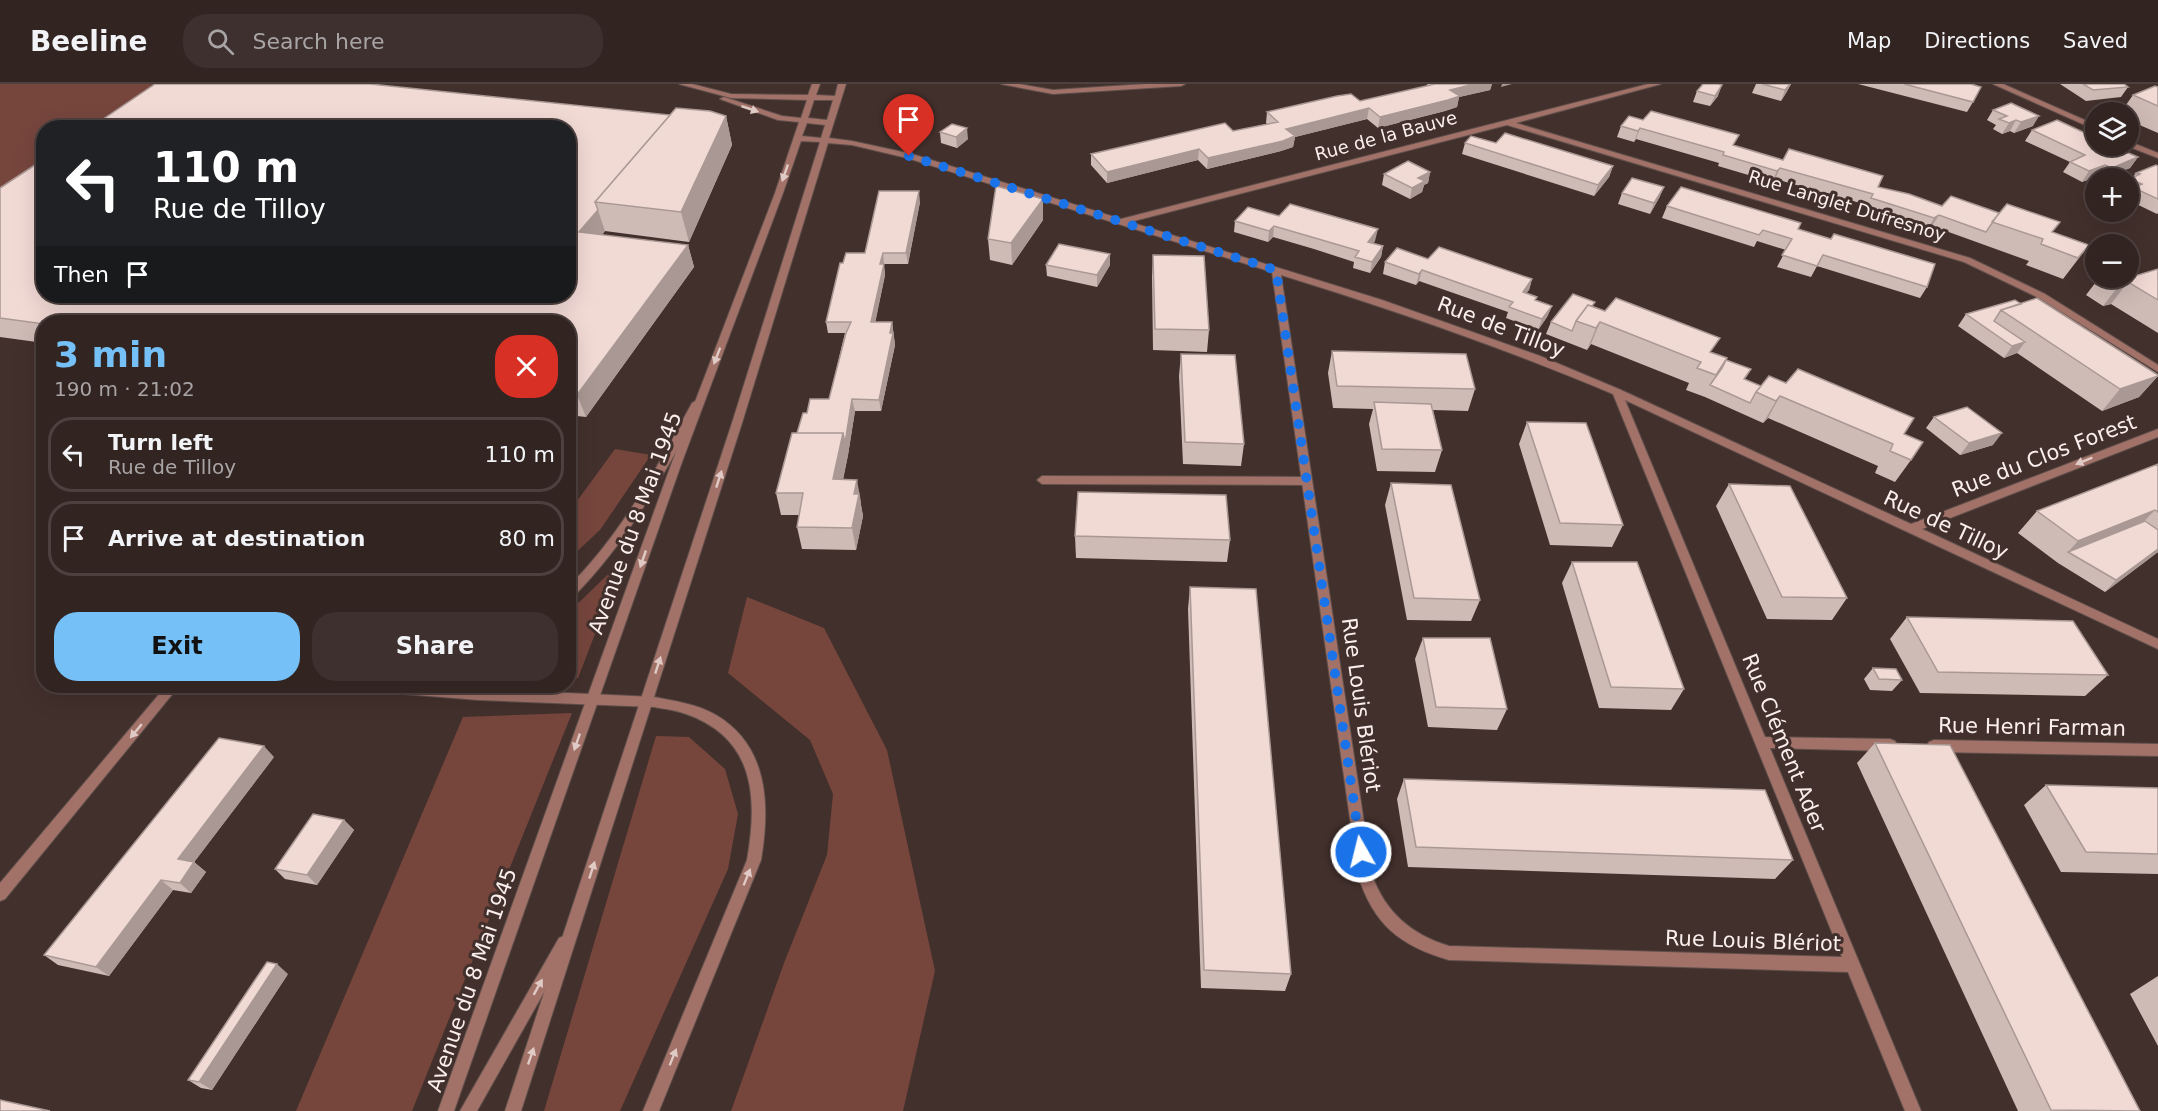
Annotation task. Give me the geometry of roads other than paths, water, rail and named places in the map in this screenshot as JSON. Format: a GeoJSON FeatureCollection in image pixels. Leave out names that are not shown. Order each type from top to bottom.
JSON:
{"type":"FeatureCollection","features":[{"type":"Feature","properties":{"kind":"street"},"geometry":{"type":"LineString","coordinates":[[683,84],[762,113],[803,122],[830,123]]}},
{"type":"Feature","properties":{"kind":"street","name":"Avenue du 8 Mai 1945"},"geometry":{"type":"LineString","coordinates":[[446,1111],[592,700],[816,84]]}},
{"type":"Feature","properties":{"kind":"street"},"geometry":{"type":"LineString","coordinates":[[513,1111],[737,423],[842,84]]}},
{"type":"Feature","properties":{"kind":"street"},"geometry":{"type":"LineString","coordinates":[[1005,84],[1053,92],[1181,84]]}},
{"type":"Feature","properties":{"kind":"street","name":"Rue de la Bauve"},"geometry":{"type":"LineString","coordinates":[[1123,221],[1657,84]]}},
{"type":"Feature","properties":{"kind":"street"},"geometry":{"type":"LineString","coordinates":[[1997,84],[2085,123]]}},
{"type":"Feature","properties":{"kind":"street"},"geometry":{"type":"LineString","coordinates":[[695,88],[731,96],[838,98]]}},
{"type":"Feature","properties":{"kind":"street","name":"Rue Langlet Dufresnoy"},"geometry":{"type":"LineString","coordinates":[[1506,122],[1967,260],[2042,296],[2158,369]]}},
{"type":"Feature","properties":{"kind":"street","name":"Rue de Tilloy"},"geometry":{"type":"LineString","coordinates":[[798,138],[825,139],[890,150],[1123,221],[1456,328],[1617,392],[2158,644]]}},
{"type":"Feature","properties":{"kind":"street"},"geometry":{"type":"LineString","coordinates":[[2139,148],[2158,156]]}},
{"type":"Feature","properties":{"kind":"street","name":"Rue Louis Blériot"},"geometry":{"type":"LineString","coordinates":[[1276,270],[1365,875],[1369,890],[1377,905],[1399,930],[1432,949],[1449,953],[1853,965]]}},
{"type":"Feature","properties":{"kind":"street"},"geometry":{"type":"LineString","coordinates":[[576,587],[605,558],[638,513],[706,386]]}},
{"type":"Feature","properties":{"kind":"street","name":"Rue Clément Ader"},"geometry":{"type":"LineString","coordinates":[[1617,392],[1913,1111]]}},
{"type":"Feature","properties":{"kind":"street","name":"Rue du Clos Forest"},"geometry":{"type":"LineString","coordinates":[[1911,529],[2158,433]]}},
{"type":"Feature","properties":{"kind":"street"},"geometry":{"type":"LineString","coordinates":[[1042,480],[1307,481]]}},
{"type":"Feature","properties":{"kind":"street"},"geometry":{"type":"LineString","coordinates":[[0,894],[167,693]]}},
{"type":"Feature","properties":{"kind":"street"},"geometry":{"type":"LineString","coordinates":[[447,693],[646,702],[675,706],[695,712],[725,730],[739,744],[756,773],[762,808],[761,828],[754,860],[651,1111]]}},
{"type":"Feature","properties":{"kind":"street"},"geometry":{"type":"LineString","coordinates":[[1761,742],[1901,745]]}},
{"type":"Feature","properties":{"kind":"street","name":"Rue Henri Farman"},"geometry":{"type":"LineString","coordinates":[[1924,745],[2158,750]]}},
{"type":"Feature","properties":{"kind":"street"},"geometry":{"type":"LineString","coordinates":[[468,1111],[499,1061],[547,970],[573,930]]}}]}
